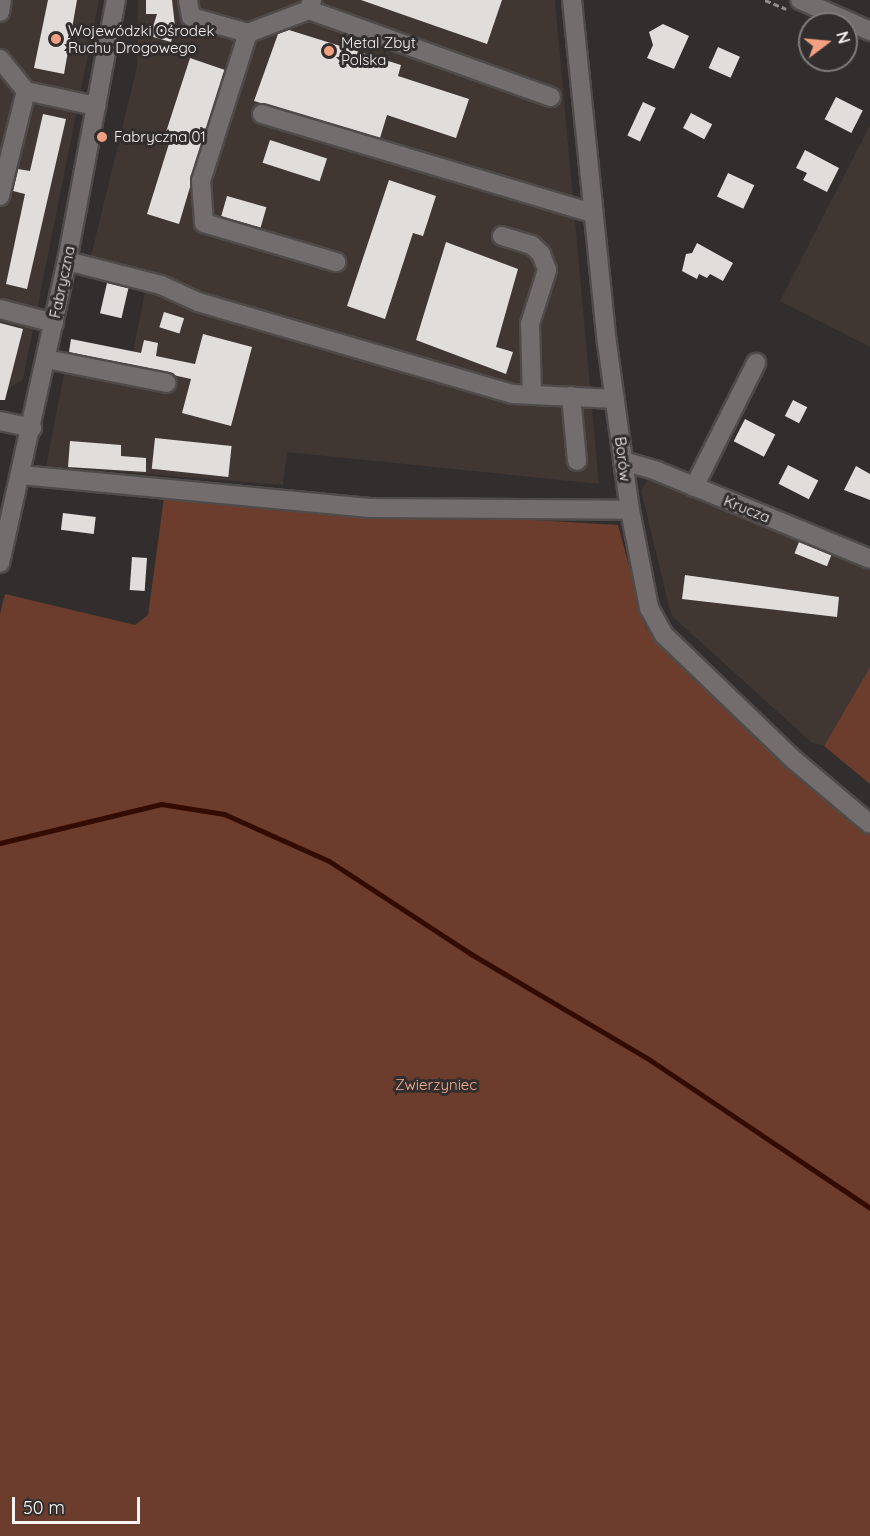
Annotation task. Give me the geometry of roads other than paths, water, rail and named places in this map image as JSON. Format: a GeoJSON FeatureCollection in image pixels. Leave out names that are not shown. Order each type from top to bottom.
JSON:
{"type":"FeatureCollection","features":[{"type":"Feature","properties":{"kind":"street"},"geometry":{"type":"LineString","coordinates":[[0,12],[2,0]]}},
{"type":"Feature","properties":{"kind":"street","name":"Fabryczna"},"geometry":{"type":"LineString","coordinates":[[0,563],[32,428],[67,261],[116,0]]}},
{"type":"Feature","properties":{"kind":"street"},"geometry":{"type":"LineString","coordinates":[[188,0],[191,17],[248,33],[311,5],[551,97]]}},
{"type":"Feature","properties":{"kind":"street","name":"Borów"},"geometry":{"type":"LineString","coordinates":[[572,0],[593,213],[615,399],[630,510],[649,608],[664,635],[794,760],[870,824]]}},
{"type":"Feature","properties":{"kind":"street"},"geometry":{"type":"LineString","coordinates":[[800,0],[870,31]]}},
{"type":"Feature","properties":{"kind":"street"},"geometry":{"type":"LineString","coordinates":[[248,33],[201,181],[204,223],[336,262]]}},
{"type":"Feature","properties":{"kind":"street"},"geometry":{"type":"LineString","coordinates":[[0,59],[26,91],[96,106]]}},
{"type":"Feature","properties":{"kind":"street"},"geometry":{"type":"LineString","coordinates":[[0,196],[26,91]]}},
{"type":"Feature","properties":{"kind":"street"},"geometry":{"type":"LineString","coordinates":[[262,114],[593,213]]}},
{"type":"Feature","properties":{"kind":"street"},"geometry":{"type":"LineString","coordinates":[[502,236],[532,245],[542,254],[547,270],[530,324],[532,395]]}},
{"type":"Feature","properties":{"kind":"street"},"geometry":{"type":"LineString","coordinates":[[67,261],[161,285],[198,302],[513,394],[615,399]]}},
{"type":"Feature","properties":{"kind":"street"},"geometry":{"type":"LineString","coordinates":[[0,309],[54,323]]}},
{"type":"Feature","properties":{"kind":"street"},"geometry":{"type":"LineString","coordinates":[[46,359],[167,383]]}},
{"type":"Feature","properties":{"kind":"street"},"geometry":{"type":"LineString","coordinates":[[694,487],[756,363]]}},
{"type":"Feature","properties":{"kind":"street"},"geometry":{"type":"LineString","coordinates":[[571,396],[577,461]]}},
{"type":"Feature","properties":{"kind":"street"},"geometry":{"type":"LineString","coordinates":[[0,420],[32,428]]}},
{"type":"Feature","properties":{"kind":"street","name":"Krucza"},"geometry":{"type":"LineString","coordinates":[[623,461],[694,487],[870,559]]}},
{"type":"Feature","properties":{"kind":"street"},"geometry":{"type":"LineString","coordinates":[[21,475],[369,508],[630,510]]}},
{"type":"Feature","properties":{"kind":"waterway"},"geometry":{"type":"LineString","coordinates":[[0,843],[161,804],[224,814],[329,861],[471,954],[650,1060],[870,1208]]}},
{"type":"Feature","properties":{"kind":"place","name":"Wojewódzki Ośrodek Ruchu Drogowego"},"geometry":{"type":"Point","coordinates":[56,39]}},
{"type":"Feature","properties":{"kind":"place","name":"Metal Zbyt Polska"},"geometry":{"type":"Point","coordinates":[329,51]}},
{"type":"Feature","properties":{"kind":"place","name":"Fabryczna 01"},"geometry":{"type":"Point","coordinates":[102,137]}},
{"type":"Feature","properties":{"kind":"park label","name":"Zwierzyniec"},"geometry":{"type":"Point","coordinates":[436,1085]}}]}
